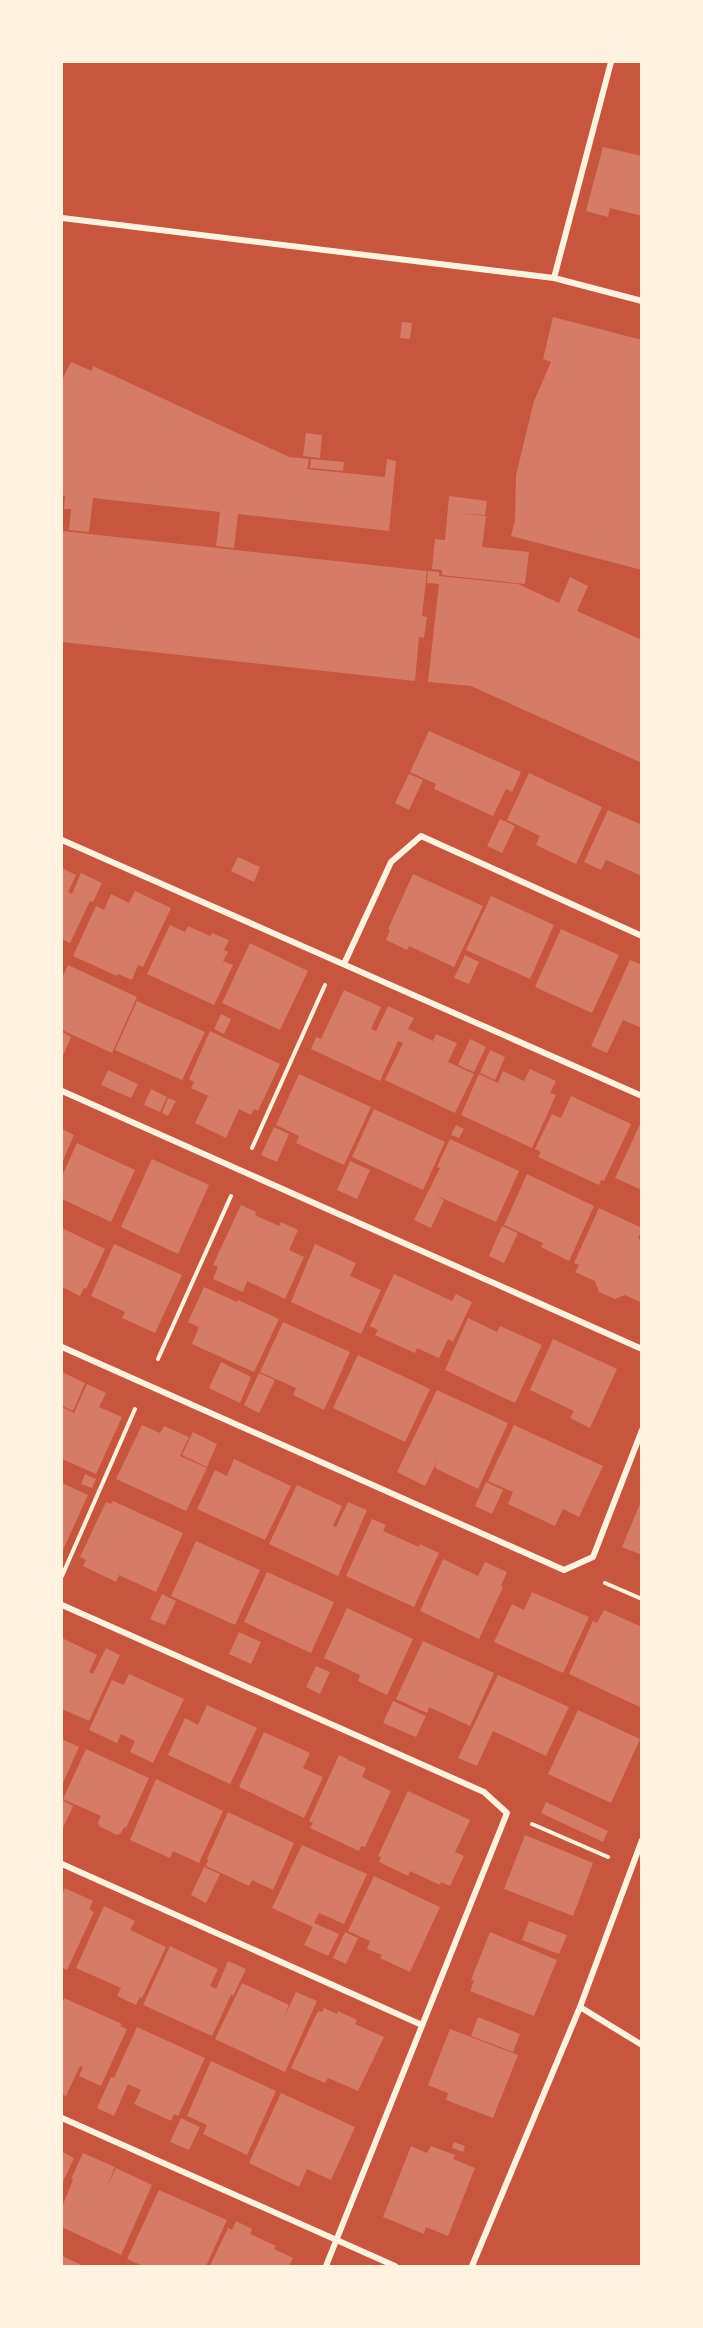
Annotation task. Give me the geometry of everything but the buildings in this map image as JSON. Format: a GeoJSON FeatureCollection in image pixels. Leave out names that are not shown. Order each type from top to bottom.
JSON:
{"type":"FeatureCollection","features":[{"type":"Feature","properties":{"kind":"street"},"geometry":{"type":"LineString","coordinates":[[554,278],[611,62]]}},
{"type":"Feature","properties":{"kind":"street"},"geometry":{"type":"LineString","coordinates":[[62,218],[554,278],[642,301]]}},
{"type":"Feature","properties":{"kind":"street"},"geometry":{"type":"LineString","coordinates":[[344,964],[391,861],[421,837],[642,936]]}},
{"type":"Feature","properties":{"kind":"street"},"geometry":{"type":"LineString","coordinates":[[62,840],[642,1096]]}},
{"type":"Feature","properties":{"kind":"street"},"geometry":{"type":"LineString","coordinates":[[62,1091],[642,1349]]}},
{"type":"Feature","properties":{"kind":"street"},"geometry":{"type":"LineString","coordinates":[[62,1347],[564,1570],[593,1557],[642,1431]]}},
{"type":"Feature","properties":{"kind":"street"},"geometry":{"type":"LineString","coordinates":[[62,1605],[484,1792],[507,1813],[326,2266]]}},
{"type":"Feature","properties":{"kind":"street"},"geometry":{"type":"LineString","coordinates":[[472,2266],[580,2007],[642,1840]]}},
{"type":"Feature","properties":{"kind":"street"},"geometry":{"type":"LineString","coordinates":[[62,1864],[422,2025]]}},
{"type":"Feature","properties":{"kind":"street"},"geometry":{"type":"LineString","coordinates":[[580,2007],[642,2045]]}},
{"type":"Feature","properties":{"kind":"street"},"geometry":{"type":"LineString","coordinates":[[62,2118],[395,2266]]}},
{"type":"Feature","properties":{"kind":"path"},"geometry":{"type":"LineString","coordinates":[[62,1576],[335,960]]}},
{"type":"Feature","properties":{"kind":"path"},"geometry":{"type":"LineString","coordinates":[[507,1813],[608,1857]]}}]}
